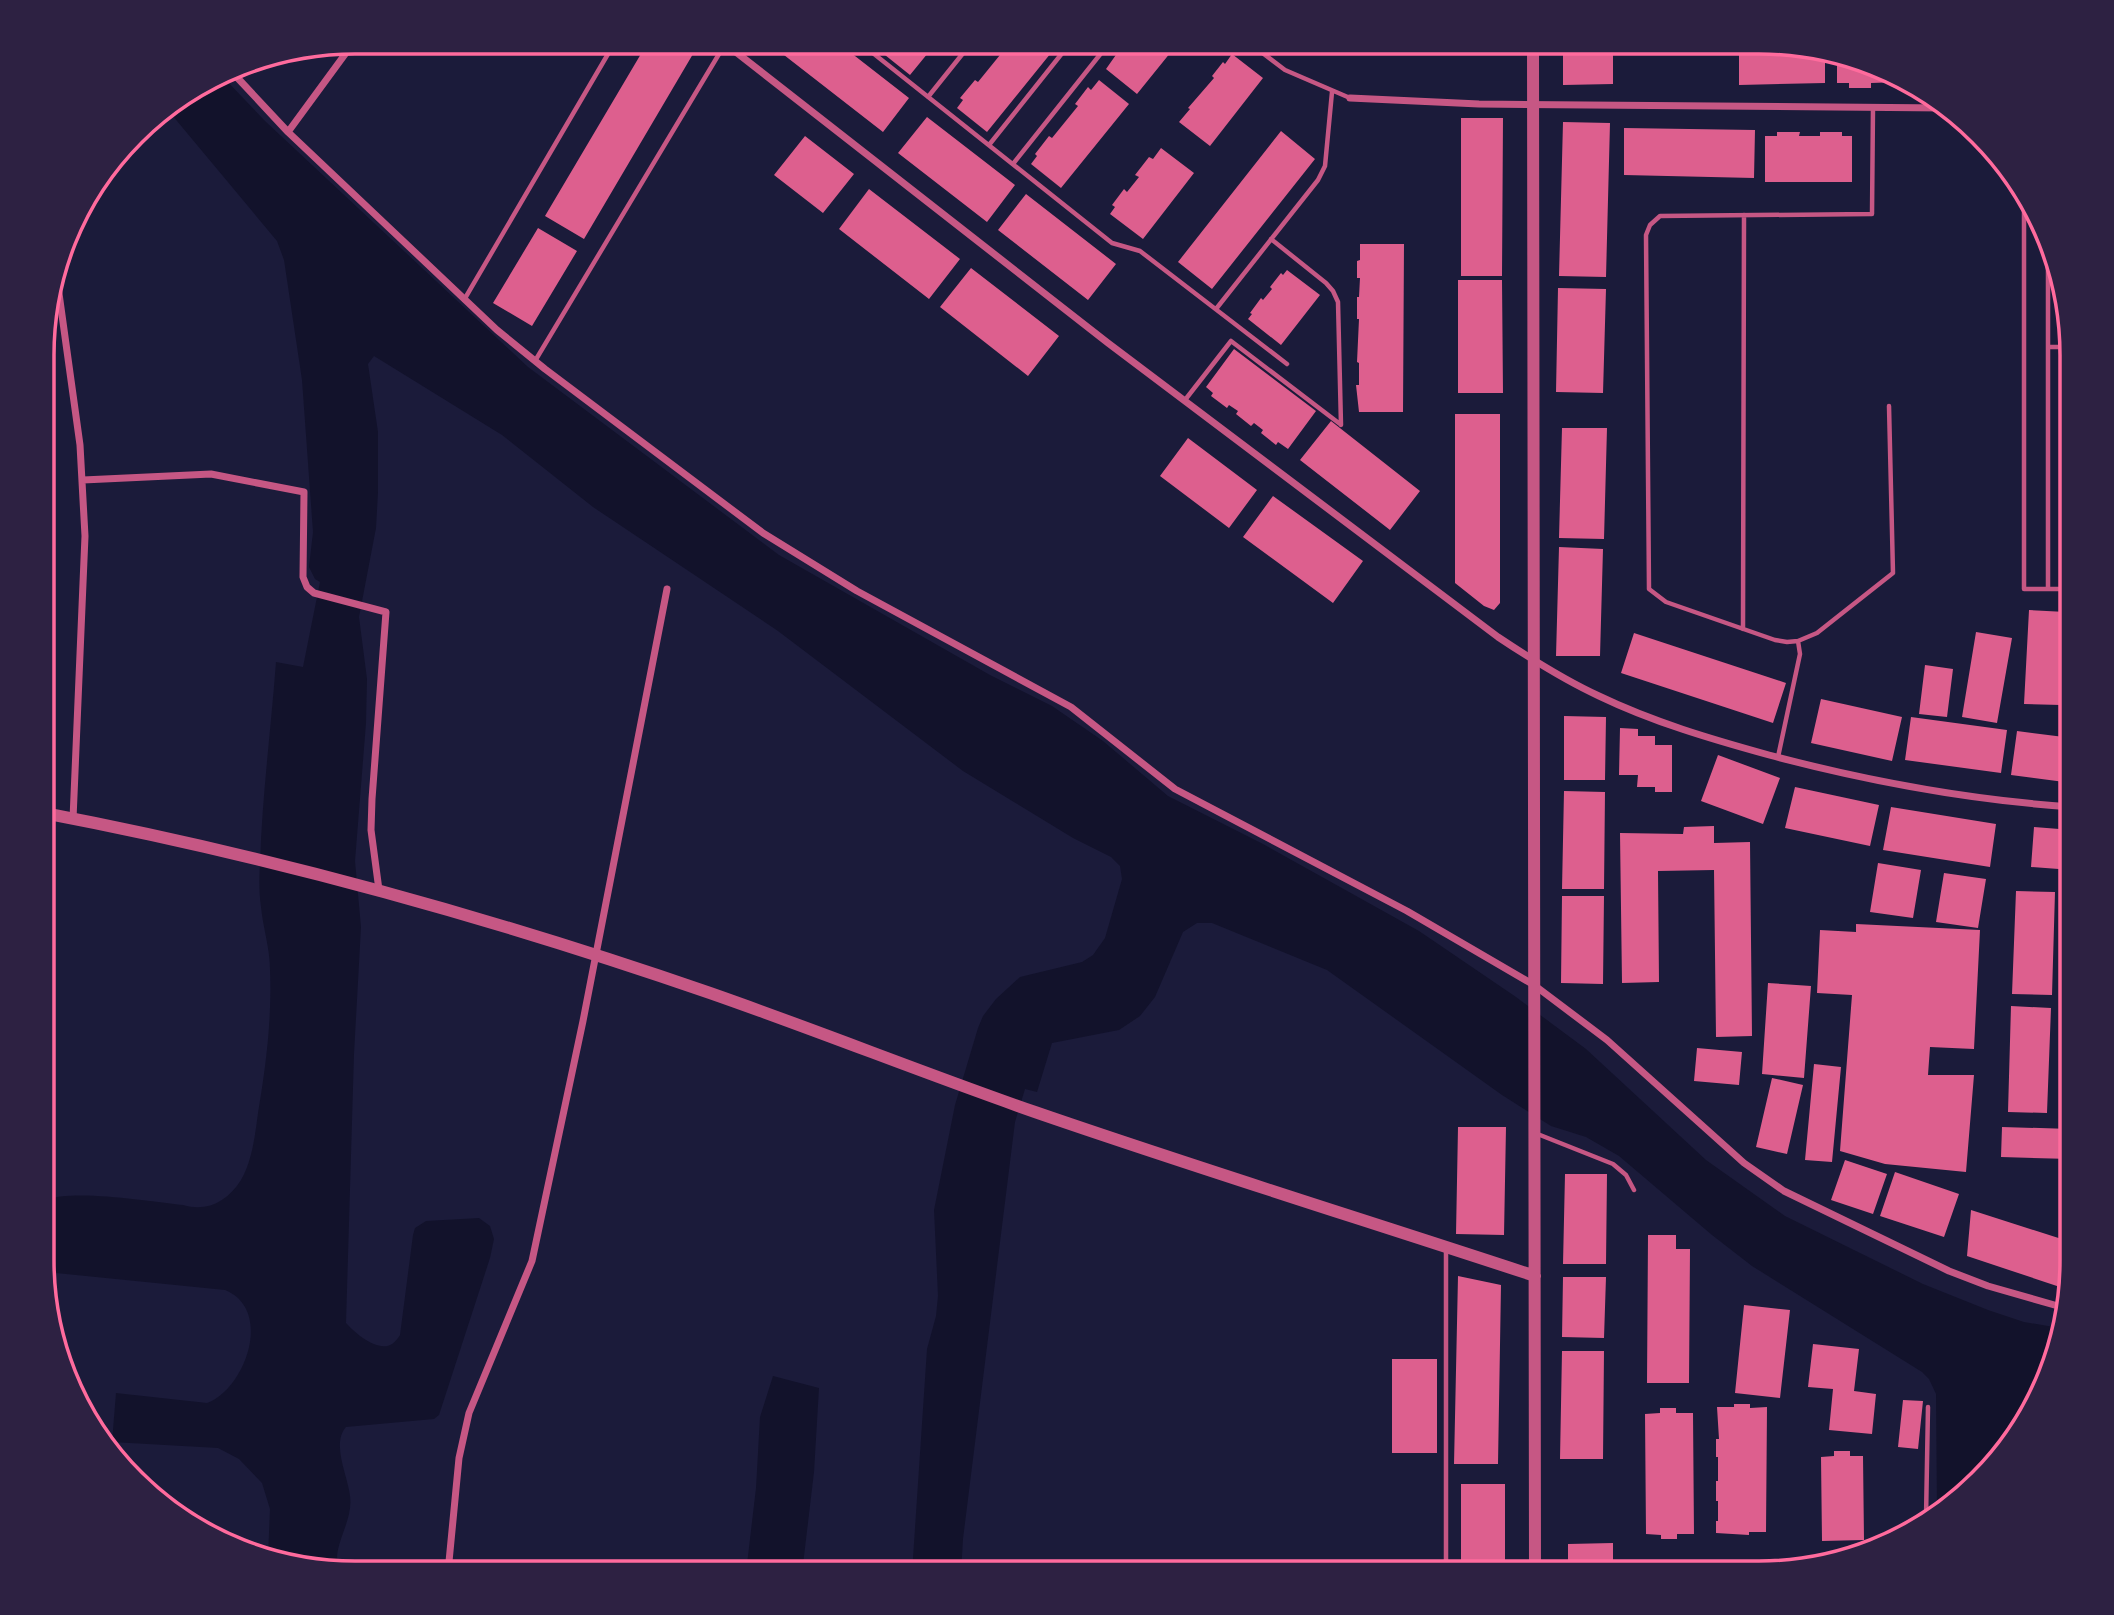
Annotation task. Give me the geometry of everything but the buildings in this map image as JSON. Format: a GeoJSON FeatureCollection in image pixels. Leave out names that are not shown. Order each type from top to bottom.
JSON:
{"type":"FeatureCollection","features":[{"type":"Feature","properties":{"kind":"street"},"geometry":{"type":"LineString","coordinates":[[738,54],[1184,400],[1488,629],[1534,660],[1599,697],[1732,745],[1778,757],[1910,786],[2060,805]]}},
{"type":"Feature","properties":{"kind":"street"},"geometry":{"type":"LineString","coordinates":[[1533,54],[1535,1561]]}},
{"type":"Feature","properties":{"kind":"street"},"geometry":{"type":"LineString","coordinates":[[288,132],[345,55]]}},
{"type":"Feature","properties":{"kind":"street"},"geometry":{"type":"LineString","coordinates":[[238,78],[288,132],[464,300],[535,361],[763,533],[809,563],[1070,708],[1113,739],[1156,777],[1183,794],[1395,905],[1534,985],[1607,1040],[1744,1163],[1784,1191],[1949,1270],[1988,1286],[2056,1305]]}},
{"type":"Feature","properties":{"kind":"street"},"geometry":{"type":"LineString","coordinates":[[1350,99],[1533,105],[1929,107]]}},
{"type":"Feature","properties":{"kind":"street"},"geometry":{"type":"LineString","coordinates":[[60,298],[83,480],[84,591],[73,819]]}},
{"type":"Feature","properties":{"kind":"street"},"geometry":{"type":"LineString","coordinates":[[83,480],[211,474],[304,492],[303,577],[307,587],[314,593],[386,612],[372,799],[372,840],[379,890]]}},
{"type":"Feature","properties":{"kind":"street"},"geometry":{"type":"LineString","coordinates":[[449,1561],[459,1458],[469,1413],[532,1261],[596,956],[667,589]]}},
{"type":"Feature","properties":{"kind":"street"},"geometry":{"type":"LineString","coordinates":[[54,815],[255,858],[358,884],[596,956],[792,1022],[1038,1113],[1535,1276]]}},
{"type":"Feature","properties":{"kind":"lane"},"geometry":{"type":"LineString","coordinates":[[464,300],[608,54]]}},
{"type":"Feature","properties":{"kind":"lane"},"geometry":{"type":"LineString","coordinates":[[535,361],[717,54]]}},
{"type":"Feature","properties":{"kind":"lane"},"geometry":{"type":"LineString","coordinates":[[874,54],[1112,243],[1140,251],[1287,364]]}},
{"type":"Feature","properties":{"kind":"lane"},"geometry":{"type":"LineString","coordinates":[[929,97],[963,54]]}},
{"type":"Feature","properties":{"kind":"lane"},"geometry":{"type":"LineString","coordinates":[[989,145],[1061,54]]}},
{"type":"Feature","properties":{"kind":"lane"},"geometry":{"type":"LineString","coordinates":[[1013,164],[1100,54]]}},
{"type":"Feature","properties":{"kind":"lane"},"geometry":{"type":"LineString","coordinates":[[1264,54],[1285,70],[1350,99]]}},
{"type":"Feature","properties":{"kind":"lane"},"geometry":{"type":"LineString","coordinates":[[1216,309],[1318,180],[1325,166],[1332,92]]}},
{"type":"Feature","properties":{"kind":"lane"},"geometry":{"type":"LineString","coordinates":[[1873,107],[1872,214],[1660,216],[1650,225],[1646,236],[1649,589],[1657,598],[1666,602],[1775,640],[1798,641],[1817,633],[1893,573],[1889,406]]}},
{"type":"Feature","properties":{"kind":"lane"},"geometry":{"type":"LineString","coordinates":[[2024,214],[2024,589],[2060,589]]}},
{"type":"Feature","properties":{"kind":"lane"},"geometry":{"type":"LineString","coordinates":[[1743,629],[1744,215]]}},
{"type":"Feature","properties":{"kind":"lane"},"geometry":{"type":"LineString","coordinates":[[1184,400],[1231,341],[1340,425],[1338,302],[1334,291],[1271,239]]}},
{"type":"Feature","properties":{"kind":"lane"},"geometry":{"type":"LineString","coordinates":[[2048,274],[2049,589]]}},
{"type":"Feature","properties":{"kind":"lane"},"geometry":{"type":"LineString","coordinates":[[2048,347],[2060,346]]}},
{"type":"Feature","properties":{"kind":"lane"},"geometry":{"type":"LineString","coordinates":[[1778,757],[1800,654],[1798,641]]}},
{"type":"Feature","properties":{"kind":"lane"},"geometry":{"type":"LineString","coordinates":[[1534,1126],[1614,1164],[1626,1175],[1634,1190]]}},
{"type":"Feature","properties":{"kind":"lane"},"geometry":{"type":"LineString","coordinates":[[1446,1247],[1446,1561]]}},
{"type":"Feature","properties":{"kind":"lane"},"geometry":{"type":"LineString","coordinates":[[1926,1510],[1928,1407]]}},
{"type":"Feature","properties":{"kind":"shaded area"},"geometry":{"type":"Polygon","coordinates":[[[228,82],[265,121],[528,367],[779,555],[990,675],[1052,706],[1103,741],[1168,796],[1263,844],[1419,931],[1586,1049],[1706,1160],[1785,1216],[1923,1284],[2024,1322],[2052,1327],[2037,1375],[2009,1427],[1972,1473],[1937,1502],[1936,1394],[1929,1379],[1922,1372],[1752,1266],[1619,1156],[1586,1137],[1551,1126],[1502,1095],[1327,970],[1212,923],[1197,923],[1183,932],[1155,997],[1140,1016],[1119,1030],[1052,1043],[1037,1092],[1025,1089],[1015,1122],[962,1561],[913,1561],[927,1349],[936,1316],[938,1296],[934,1210],[955,1105],[978,1028],[996,999],[1020,977],[1082,962],[1093,955],[1105,938],[1122,879],[1120,866],[1111,857],[1073,838],[963,771],[778,631],[593,507],[502,435],[374,356],[368,364],[378,432],[378,492],[376,528],[359,617],[367,679],[355,861],[361,927],[354,1054],[346,1323],[361,1336],[380,1346],[392,1344],[397,1339],[400,1335],[413,1235],[415,1228],[426,1221],[479,1218],[490,1226],[494,1239],[439,1415],[434,1419],[346,1427],[342,1434],[340,1451],[350,1504],[338,1560],[297,1555],[268,1547],[270,1509],[262,1483],[239,1459],[218,1448],[116,1442],[112,1437],[116,1393],[207,1403],[221,1395],[233,1382],[249,1349],[251,1331],[248,1314],[240,1300],[225,1290],[55,1273],[54,1198],[92,1196],[192,1207],[208,1206],[223,1199],[235,1188],[245,1173],[250,1157],[264,1078],[269,1024],[270,962],[259,880],[276,662],[303,667],[320,582],[315,579],[309,567],[313,532],[302,380],[284,260],[277,241],[173,116],[228,82]]]}},
{"type":"Feature","properties":{"kind":"shaded area"},"geometry":{"type":"Polygon","coordinates":[[[773,1376],[819,1388],[814,1472],[803,1561],[747,1561],[756,1488],[760,1417],[773,1376]]]}}]}
